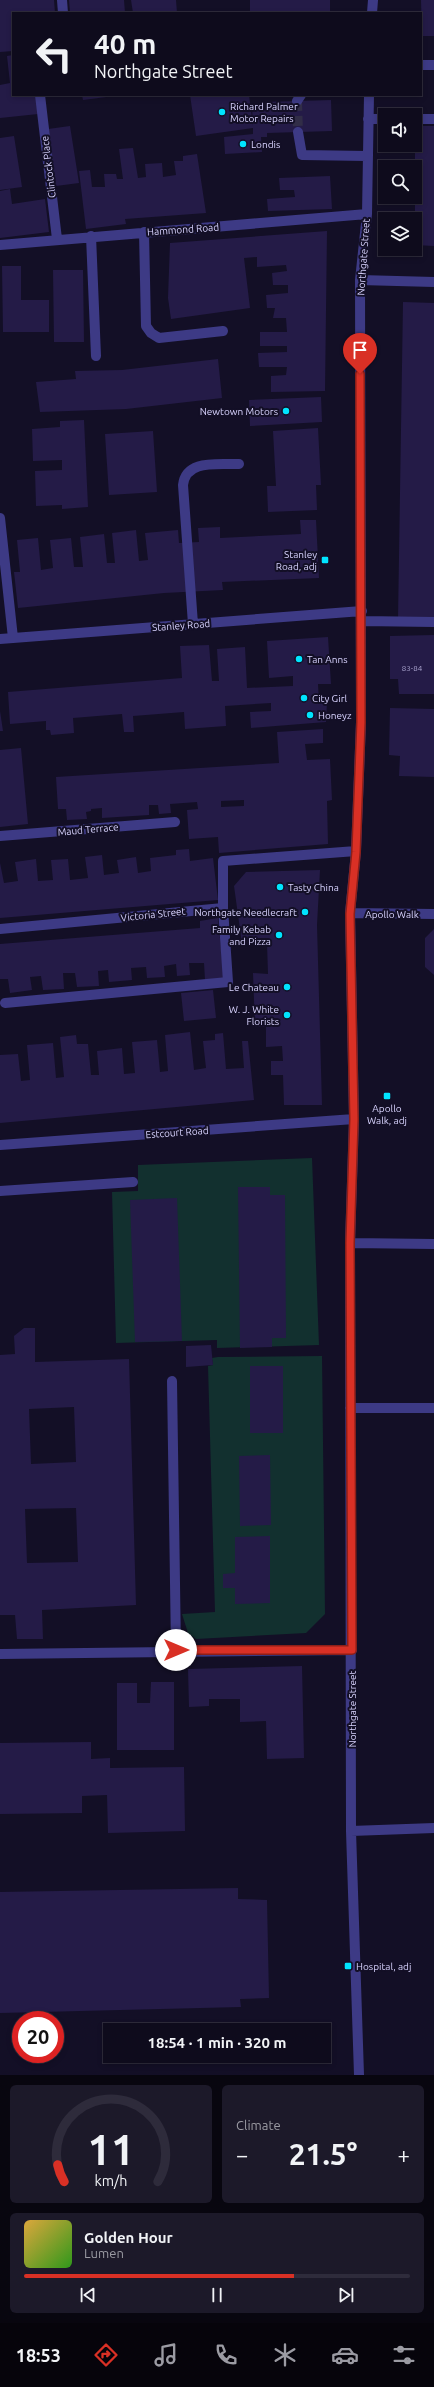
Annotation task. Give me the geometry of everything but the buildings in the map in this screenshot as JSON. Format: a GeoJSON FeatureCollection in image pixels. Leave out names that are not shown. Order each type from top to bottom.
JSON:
{"type":"FeatureCollection","features":[{"type":"Feature","properties":{"kind":"street"},"geometry":{"type":"LineString","coordinates":[[62,0],[63,12]]}},
{"type":"Feature","properties":{"kind":"street"},"geometry":{"type":"LineString","coordinates":[[372,12],[373,0]]}},
{"type":"Feature","properties":{"kind":"street"},"geometry":{"type":"LineString","coordinates":[[422,65],[434,65]]}},
{"type":"Feature","properties":{"kind":"street","name":"Clintock Place"},"geometry":{"type":"LineString","coordinates":[[40,96],[57,239]]}},
{"type":"Feature","properties":{"kind":"street","name":"Northgate Street"},"geometry":{"type":"LineString","coordinates":[[359,2075],[351,1831],[352,1650],[350,1243],[354,1119],[350,914],[356,852],[361,722],[362,611],[360,280],[367,214],[369,96]]}},
{"type":"Feature","properties":{"kind":"street"},"geometry":{"type":"LineString","coordinates":[[368,119],[378,119]]}},
{"type":"Feature","properties":{"kind":"street"},"geometry":{"type":"LineString","coordinates":[[422,119],[434,119]]}},
{"type":"Feature","properties":{"kind":"street"},"geometry":{"type":"LineString","coordinates":[[298,132],[302,155],[367,156]]}},
{"type":"Feature","properties":{"kind":"street","name":"Hammond Road"},"geometry":{"type":"LineString","coordinates":[[0,245],[91,236],[367,214]]}},
{"type":"Feature","properties":{"kind":"street"},"geometry":{"type":"LineString","coordinates":[[144,232],[146,326],[150,333],[160,338],[223,331]]}},
{"type":"Feature","properties":{"kind":"street"},"geometry":{"type":"LineString","coordinates":[[91,236],[96,356]]}},
{"type":"Feature","properties":{"kind":"street"},"geometry":{"type":"LineString","coordinates":[[360,280],[434,282]]}},
{"type":"Feature","properties":{"kind":"street"},"geometry":{"type":"LineString","coordinates":[[193,624],[183,486],[184,476],[188,470],[202,465],[238,464]]}},
{"type":"Feature","properties":{"kind":"street"},"geometry":{"type":"LineString","coordinates":[[0,518],[13,638]]}},
{"type":"Feature","properties":{"kind":"street","name":"Stanley Road"},"geometry":{"type":"LineString","coordinates":[[0,639],[362,611]]}},
{"type":"Feature","properties":{"kind":"street"},"geometry":{"type":"LineString","coordinates":[[362,622],[434,622]]}},
{"type":"Feature","properties":{"kind":"street","name":"Maud Terrace"},"geometry":{"type":"LineString","coordinates":[[0,836],[176,822]]}},
{"type":"Feature","properties":{"kind":"street"},"geometry":{"type":"LineString","coordinates":[[5,1003],[228,982],[223,908],[223,861],[356,852]]}},
{"type":"Feature","properties":{"kind":"street","name":"Victoria Street"},"geometry":{"type":"LineString","coordinates":[[0,929],[223,908]]}},
{"type":"Feature","properties":{"kind":"street","name":"Apollo Walk"},"geometry":{"type":"LineString","coordinates":[[350,914],[434,914]]}},
{"type":"Feature","properties":{"kind":"street","name":"Estcourt Road"},"geometry":{"type":"LineString","coordinates":[[0,1145],[354,1119]]}},
{"type":"Feature","properties":{"kind":"street"},"geometry":{"type":"LineString","coordinates":[[0,1191],[133,1182]]}},
{"type":"Feature","properties":{"kind":"street"},"geometry":{"type":"LineString","coordinates":[[350,1243],[434,1244]]}},
{"type":"Feature","properties":{"kind":"street"},"geometry":{"type":"LineString","coordinates":[[172,1381],[176,1650]]}},
{"type":"Feature","properties":{"kind":"street"},"geometry":{"type":"LineString","coordinates":[[350,1408],[434,1408]]}},
{"type":"Feature","properties":{"kind":"street"},"geometry":{"type":"LineString","coordinates":[[0,1654],[176,1650],[352,1650]]}},
{"type":"Feature","properties":{"kind":"street"},"geometry":{"type":"LineString","coordinates":[[351,1831],[434,1828]]}},
{"type":"Feature","properties":{"kind":"green space"},"geometry":{"type":"Polygon","coordinates":[[[312,1158],[319,1345],[217,1348],[217,1340],[116,1343],[112,1192],[138,1191],[138,1165],[312,1158]]]}},
{"type":"Feature","properties":{"kind":"green space"},"geometry":{"type":"Polygon","coordinates":[[[322,1356],[325,1614],[306,1633],[196,1639],[188,1633],[182,1614],[215,1612],[208,1366],[213,1365],[212,1358],[218,1357],[322,1356]]]}},
{"type":"Feature","properties":{"kind":"tunnel"},"geometry":{"type":"LineString","coordinates":[[297,101],[298,132]]}},
{"type":"Feature","properties":{"kind":"place","name":"Richard Palmer Motor Repairs"},"geometry":{"type":"Point","coordinates":[222,112]}},
{"type":"Feature","properties":{"kind":"place","name":"Londis"},"geometry":{"type":"Point","coordinates":[243,144]}},
{"type":"Feature","properties":{"kind":"place","name":"Newtown Motors"},"geometry":{"type":"Point","coordinates":[286,411]}},
{"type":"Feature","properties":{"kind":"place","name":"Stanley Road, adj"},"geometry":{"type":"Point","coordinates":[325,560]}},
{"type":"Feature","properties":{"kind":"place","name":"Tan Anns"},"geometry":{"type":"Point","coordinates":[299,659]}},
{"type":"Feature","properties":{"kind":"place","name":"City Girl"},"geometry":{"type":"Point","coordinates":[304,698]}},
{"type":"Feature","properties":{"kind":"place","name":"Honeyz"},"geometry":{"type":"Point","coordinates":[310,715]}},
{"type":"Feature","properties":{"kind":"place","name":"Tasty China"},"geometry":{"type":"Point","coordinates":[280,887]}},
{"type":"Feature","properties":{"kind":"place","name":"Northgate Needlecraft"},"geometry":{"type":"Point","coordinates":[305,912]}},
{"type":"Feature","properties":{"kind":"place","name":"Family Kebab and Pizza"},"geometry":{"type":"Point","coordinates":[279,935]}},
{"type":"Feature","properties":{"kind":"place","name":"Le Chateau"},"geometry":{"type":"Point","coordinates":[287,987]}},
{"type":"Feature","properties":{"kind":"place","name":"W. J. White Florists"},"geometry":{"type":"Point","coordinates":[287,1015]}},
{"type":"Feature","properties":{"kind":"place","name":"Apollo Walk, adj"},"geometry":{"type":"Point","coordinates":[387,1096]}},
{"type":"Feature","properties":{"kind":"place","name":"Hospital, adj"},"geometry":{"type":"Point","coordinates":[348,1966]}},
{"type":"Feature","properties":{"kind":"route"},"geometry":{"type":"LineString","coordinates":[[176,1650],[352,1650],[350,1243],[354,1119],[350,914],[356,852],[361,722],[362,611],[360,374]]}}]}
